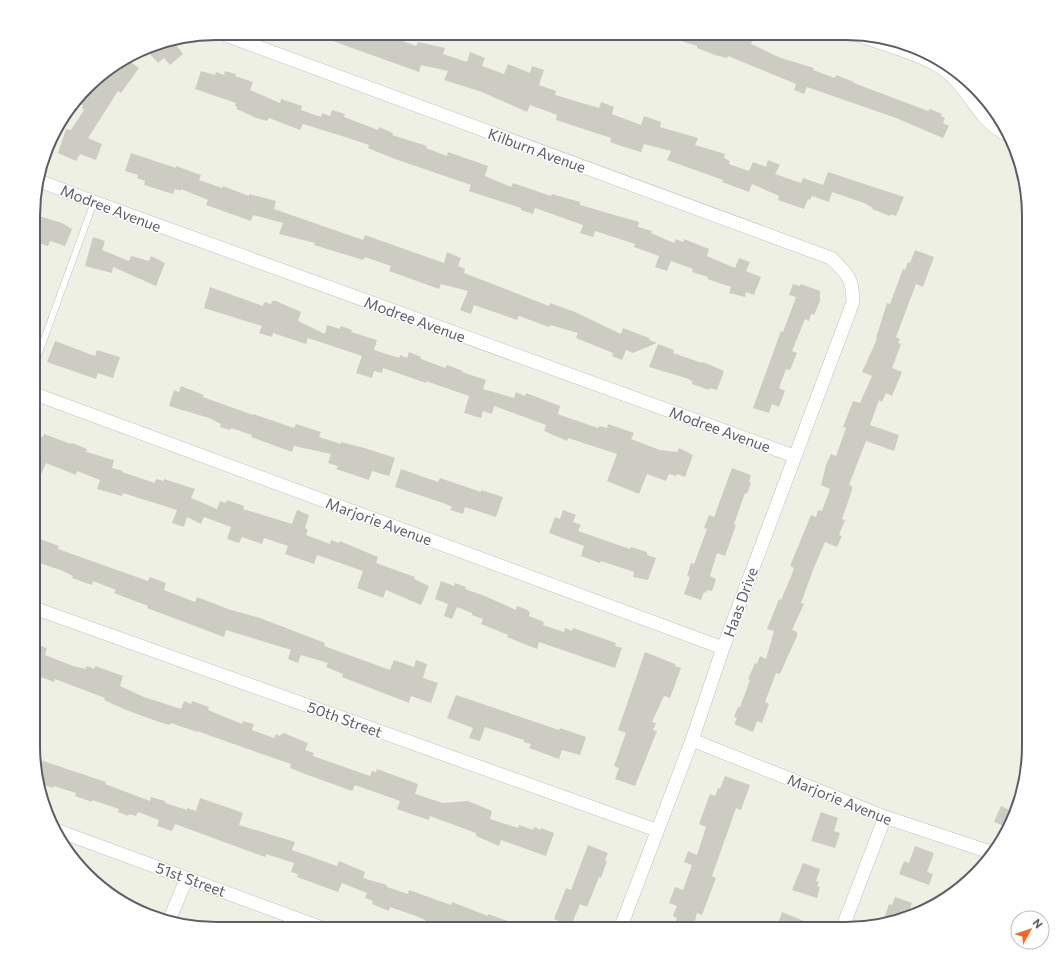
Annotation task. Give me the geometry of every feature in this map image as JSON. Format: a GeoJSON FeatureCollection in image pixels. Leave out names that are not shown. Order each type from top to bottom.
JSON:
{"type":"FeatureCollection","features":[{"type":"Feature","properties":{"kind":"street","name":"Kilburn Avenue"},"geometry":{"type":"LineString","coordinates":[[239,40],[831,258],[849,275]]}},
{"type":"Feature","properties":{"kind":"street"},"geometry":{"type":"LineString","coordinates":[[884,44],[924,58]]}},
{"type":"Feature","properties":{"kind":"street"},"geometry":{"type":"LineString","coordinates":[[949,73],[957,80],[983,118],[1000,131]]}},
{"type":"Feature","properties":{"kind":"street","name":"Modree Avenue"},"geometry":{"type":"LineString","coordinates":[[43,182],[794,456]]}},
{"type":"Feature","properties":{"kind":"street","name":"Haas Drive"},"geometry":{"type":"LineString","coordinates":[[623,922],[656,830],[692,740],[723,648],[853,302],[853,288],[849,275]]}},
{"type":"Feature","properties":{"kind":"street","name":"Marjorie Avenue"},"geometry":{"type":"LineString","coordinates":[[40,396],[723,648]]}},
{"type":"Feature","properties":{"kind":"street","name":"50th Street"},"geometry":{"type":"LineString","coordinates":[[40,610],[656,830]]}},
{"type":"Feature","properties":{"kind":"street","name":"Marjorie Avenue"},"geometry":{"type":"LineString","coordinates":[[692,740],[885,817],[987,851]]}},
{"type":"Feature","properties":{"kind":"street"},"geometry":{"type":"LineString","coordinates":[[845,922],[885,817]]}},
{"type":"Feature","properties":{"kind":"street","name":"51st Street"},"geometry":{"type":"LineString","coordinates":[[63,833],[306,922]]}},
{"type":"Feature","properties":{"kind":"street"},"geometry":{"type":"LineString","coordinates":[[171,916],[187,878]]}},
{"type":"Feature","properties":{"kind":"lane"},"geometry":{"type":"LineString","coordinates":[[40,350],[94,202]]}},
{"type":"Feature","properties":{"kind":"building"},"geometry":{"type":"Polygon","coordinates":[[[330,40],[400,40],[416,46],[418,42],[445,48],[443,54],[467,62],[470,52],[485,58],[482,66],[504,74],[508,64],[530,73],[532,66],[544,70],[539,85],[556,91],[555,95],[599,108],[601,102],[614,107],[612,114],[641,125],[644,116],[661,122],[660,127],[698,138],[695,145],[725,154],[724,158],[730,161],[729,164],[749,171],[753,162],[766,167],[768,160],[780,165],[775,174],[801,183],[803,178],[823,185],[828,172],[904,197],[896,216],[891,214],[890,216],[872,209],[873,208],[864,203],[832,192],[829,202],[812,196],[810,200],[808,199],[804,209],[778,200],[779,196],[752,184],[749,192],[722,182],[723,180],[667,160],[671,151],[644,144],[641,152],[621,146],[610,142],[611,138],[556,120],[557,115],[530,105],[527,112],[482,92],[444,80],[448,71],[421,65],[419,72],[330,40]]]}},
{"type":"Feature","properties":{"kind":"building"},"geometry":{"type":"Polygon","coordinates":[[[678,40],[752,40],[751,44],[781,58],[814,68],[813,70],[835,78],[836,75],[928,111],[930,109],[942,114],[941,116],[945,118],[943,123],[949,126],[943,138],[896,118],[807,87],[804,94],[794,90],[796,84],[728,56],[727,58],[715,55],[697,48],[697,46],[678,40]]]}},
{"type":"Feature","properties":{"kind":"building"},"geometry":{"type":"Polygon","coordinates":[[[176,45],[183,54],[170,65],[164,58],[158,63],[149,53],[176,45]]]}},
{"type":"Feature","properties":{"kind":"building"},"geometry":{"type":"Polygon","coordinates":[[[131,62],[139,68],[121,93],[118,91],[88,138],[102,144],[96,160],[80,154],[76,161],[58,153],[66,129],[71,130],[84,110],[82,108],[83,106],[81,104],[109,76],[131,62]]]}},
{"type":"Feature","properties":{"kind":"building"},"geometry":{"type":"Polygon","coordinates":[[[201,71],[215,75],[216,72],[224,75],[225,71],[236,74],[235,76],[253,82],[250,90],[280,103],[281,99],[302,106],[301,110],[321,117],[322,113],[330,116],[332,110],[345,114],[344,117],[378,130],[379,127],[393,133],[392,135],[427,146],[426,148],[447,156],[448,152],[488,166],[485,176],[511,187],[513,183],[551,196],[552,194],[580,202],[580,205],[639,222],[638,227],[652,231],[651,233],[674,243],[676,239],[683,242],[684,239],[709,249],[707,256],[735,268],[739,258],[750,262],[746,271],[761,277],[754,295],[746,292],[745,297],[729,293],[731,287],[707,279],[708,277],[692,272],[693,269],[671,261],[667,271],[655,267],[659,256],[634,247],[635,244],[595,231],[593,237],[580,233],[583,225],[535,208],[533,214],[521,210],[521,208],[469,191],[471,185],[392,158],[368,148],[369,145],[345,137],[303,124],[300,130],[269,118],[267,121],[256,118],[237,109],[235,106],[236,103],[195,89],[201,71]]]}},
{"type":"Feature","properties":{"kind":"building"},"geometry":{"type":"Polygon","coordinates":[[[131,153],[201,175],[199,180],[222,188],[223,186],[249,196],[249,194],[276,201],[274,209],[363,240],[365,235],[444,263],[447,252],[461,258],[458,266],[465,269],[464,273],[549,306],[550,303],[575,312],[621,334],[623,328],[649,338],[649,340],[657,343],[633,353],[626,350],[622,360],[612,356],[613,353],[576,338],[578,333],[550,325],[549,327],[519,316],[517,320],[474,305],[471,314],[460,310],[468,291],[441,284],[439,289],[389,271],[391,266],[365,257],[363,260],[314,245],[315,243],[279,234],[283,223],[253,215],[251,221],[206,205],[208,200],[181,189],[181,191],[175,189],[173,194],[144,185],[145,181],[137,178],[138,175],[125,171],[131,153]]]}},
{"type":"Feature","properties":{"kind":"building"},"geometry":{"type":"Polygon","coordinates":[[[40,216],[62,223],[72,229],[65,246],[50,241],[48,246],[40,243],[40,216]]]}},
{"type":"Feature","properties":{"kind":"building"},"geometry":{"type":"Polygon","coordinates":[[[93,237],[105,241],[102,250],[129,261],[131,256],[149,261],[151,256],[165,263],[156,286],[113,267],[112,273],[85,266],[93,237]]]}},
{"type":"Feature","properties":{"kind":"building"},"geometry":{"type":"Polygon","coordinates":[[[915,250],[934,257],[923,287],[916,284],[896,337],[900,339],[898,343],[901,344],[892,368],[902,372],[892,396],[886,393],[882,402],[879,400],[870,425],[899,435],[894,451],[866,441],[849,485],[852,486],[852,490],[842,519],[845,520],[839,535],[842,536],[837,547],[825,542],[801,603],[804,604],[792,630],[797,632],[797,636],[780,674],[776,673],[765,702],[769,704],[762,723],[757,721],[753,732],[734,724],[737,718],[734,717],[738,707],[740,707],[750,680],[748,679],[755,663],[757,664],[760,656],[766,659],[774,631],[767,629],[779,599],[781,600],[792,574],[794,568],[790,566],[811,515],[816,517],[818,510],[822,511],[830,489],[821,485],[826,465],[831,454],[836,456],[846,428],[843,427],[853,401],[860,403],[872,376],[862,372],[877,339],[876,338],[887,303],[890,304],[903,269],[905,270],[908,262],[910,263],[915,250]]]}},
{"type":"Feature","properties":{"kind":"building"},"geometry":{"type":"Polygon","coordinates":[[[793,284],[800,286],[801,284],[820,291],[820,301],[814,315],[811,314],[809,321],[805,319],[792,351],[797,353],[790,370],[786,369],[779,388],[785,391],[779,407],[772,404],[769,413],[753,408],[781,331],[783,332],[796,297],[789,295],[793,284]]]}},
{"type":"Feature","properties":{"kind":"building"},"geometry":{"type":"Polygon","coordinates":[[[210,287],[263,306],[264,302],[271,304],[272,301],[276,301],[301,312],[298,321],[325,334],[327,325],[340,329],[341,326],[352,330],[351,332],[377,340],[374,350],[399,358],[400,355],[407,358],[409,352],[421,357],[421,359],[445,368],[447,365],[486,380],[483,389],[514,398],[516,392],[525,396],[526,393],[560,406],[558,414],[566,417],[598,428],[599,426],[607,428],[608,424],[634,433],[631,439],[660,450],[677,452],[679,448],[693,455],[685,477],[677,474],[676,476],[669,474],[666,481],[647,474],[639,494],[607,481],[617,454],[568,438],[567,441],[544,431],[546,425],[494,406],[492,414],[483,411],[481,418],[464,413],[469,396],[426,381],[426,383],[383,368],[382,373],[374,371],[372,378],[356,373],[362,356],[308,338],[306,344],[273,333],[272,337],[259,333],[262,326],[204,308],[210,287]]]}},
{"type":"Feature","properties":{"kind":"building"},"geometry":{"type":"Polygon","coordinates":[[[55,341],[95,356],[97,350],[120,357],[113,378],[98,373],[96,379],[47,362],[55,341]]]}},
{"type":"Feature","properties":{"kind":"building"},"geometry":{"type":"Polygon","coordinates":[[[658,344],[674,350],[673,353],[702,363],[703,362],[724,371],[717,390],[710,388],[709,390],[692,384],[692,381],[686,378],[649,367],[658,344]]]}},
{"type":"Feature","properties":{"kind":"building"},"geometry":{"type":"Polygon","coordinates":[[[181,386],[204,395],[203,397],[253,415],[294,428],[296,424],[321,432],[319,437],[341,444],[341,442],[368,449],[395,458],[389,476],[372,471],[369,480],[336,469],[338,466],[328,463],[331,454],[294,446],[292,452],[251,437],[252,435],[231,428],[230,430],[220,427],[221,424],[209,418],[169,406],[174,390],[179,392],[181,386]]]}},
{"type":"Feature","properties":{"kind":"building"},"geometry":{"type":"Polygon","coordinates":[[[44,434],[87,449],[86,452],[114,460],[112,468],[123,471],[122,472],[155,483],[156,479],[164,481],[164,479],[195,489],[191,498],[217,509],[220,501],[226,503],[227,500],[244,506],[243,509],[292,524],[297,510],[309,515],[305,528],[308,530],[306,535],[330,544],[331,540],[339,543],[340,541],[378,557],[376,563],[415,577],[414,579],[429,586],[421,605],[386,590],[383,598],[357,588],[363,571],[317,555],[314,564],[285,554],[288,546],[264,538],[262,544],[242,537],[239,543],[227,539],[231,527],[204,517],[201,524],[187,517],[184,527],[172,523],[177,510],[123,493],[122,496],[97,489],[100,480],[77,471],[76,475],[46,463],[40,477],[40,436],[43,437],[44,434]]]}},
{"type":"Feature","properties":{"kind":"building"},"geometry":{"type":"Polygon","coordinates":[[[732,468],[751,475],[749,482],[751,483],[747,494],[745,493],[725,556],[717,553],[710,576],[716,579],[712,591],[707,590],[706,593],[704,592],[701,600],[684,594],[690,577],[687,576],[691,563],[694,564],[707,529],[704,528],[709,515],[714,517],[732,468]]]}},
{"type":"Feature","properties":{"kind":"building"},"geometry":{"type":"Polygon","coordinates":[[[401,469],[438,482],[440,478],[481,492],[481,490],[503,497],[496,517],[465,507],[463,514],[450,510],[452,507],[446,504],[395,487],[401,469]]]}},
{"type":"Feature","properties":{"kind":"building"},"geometry":{"type":"Polygon","coordinates":[[[563,510],[576,515],[573,522],[581,525],[578,531],[630,549],[631,547],[647,552],[647,555],[656,558],[648,580],[633,577],[634,572],[601,561],[600,563],[581,556],[584,546],[549,533],[555,517],[560,519],[563,510]]]}},
{"type":"Feature","properties":{"kind":"building"},"geometry":{"type":"Polygon","coordinates":[[[40,539],[59,546],[58,549],[148,581],[150,577],[166,583],[164,590],[195,602],[197,597],[228,609],[260,618],[325,643],[324,646],[390,670],[394,660],[414,667],[416,660],[427,664],[423,678],[438,683],[431,703],[411,696],[409,703],[342,677],[343,674],[326,667],[328,663],[301,655],[298,663],[288,659],[291,650],[226,630],[224,637],[147,608],[148,606],[114,593],[116,590],[93,581],[92,585],[72,578],[73,576],[40,563],[40,539]]]}},
{"type":"Feature","properties":{"kind":"building"},"geometry":{"type":"Polygon","coordinates":[[[441,581],[454,586],[455,583],[466,587],[465,589],[516,610],[517,606],[528,610],[527,611],[530,612],[529,616],[544,622],[543,625],[564,632],[565,628],[572,631],[573,628],[616,643],[615,646],[622,648],[615,668],[539,642],[537,649],[507,637],[508,635],[481,624],[483,619],[457,607],[452,619],[444,616],[448,604],[435,599],[441,581]]]}},
{"type":"Feature","properties":{"kind":"building"},"geometry":{"type":"Polygon","coordinates":[[[40,646],[47,648],[45,655],[73,666],[85,669],[87,666],[94,669],[95,666],[123,676],[120,686],[144,697],[181,709],[184,701],[191,704],[192,701],[209,707],[208,710],[242,724],[243,721],[254,724],[252,730],[274,738],[276,734],[279,736],[284,733],[308,743],[305,750],[314,753],[313,756],[370,776],[372,771],[376,772],[377,769],[418,784],[415,794],[443,803],[468,801],[492,811],[490,819],[518,828],[519,825],[533,830],[534,827],[554,833],[546,856],[501,840],[499,846],[476,836],[476,833],[430,816],[429,820],[397,809],[400,801],[355,785],[352,791],[290,768],[291,764],[197,731],[171,723],[170,725],[162,723],[126,710],[104,700],[105,698],[55,679],[54,682],[40,677],[40,646]]]}},
{"type":"Feature","properties":{"kind":"building"},"geometry":{"type":"Polygon","coordinates":[[[645,652],[675,664],[675,666],[681,668],[670,698],[664,696],[652,722],[656,723],[653,730],[657,731],[635,786],[615,779],[619,768],[614,766],[626,733],[618,730],[645,652]]]}},
{"type":"Feature","properties":{"kind":"building"},"geometry":{"type":"Polygon","coordinates":[[[456,695],[559,730],[560,728],[586,737],[580,755],[562,750],[559,759],[529,748],[531,744],[524,742],[524,740],[485,727],[480,741],[469,738],[473,728],[447,718],[456,695]]]}},
{"type":"Feature","properties":{"kind":"building"},"geometry":{"type":"Polygon","coordinates":[[[41,760],[106,782],[105,784],[150,801],[151,797],[187,810],[187,808],[196,811],[200,798],[243,813],[239,825],[295,842],[292,850],[337,866],[339,861],[365,872],[363,878],[387,885],[387,887],[408,894],[409,890],[451,905],[452,902],[488,916],[488,914],[511,922],[425,922],[425,920],[416,916],[390,907],[389,911],[372,904],[373,901],[365,898],[367,893],[342,883],[338,892],[297,877],[298,874],[291,872],[294,863],[266,854],[265,857],[175,824],[172,831],[157,826],[159,820],[138,812],[136,816],[129,814],[128,816],[118,812],[119,809],[75,796],[76,793],[54,786],[53,788],[44,785],[41,760]]]}},
{"type":"Feature","properties":{"kind":"building"},"geometry":{"type":"Polygon","coordinates":[[[725,776],[750,785],[741,810],[736,808],[712,876],[716,878],[702,915],[697,913],[695,922],[676,922],[677,918],[673,916],[677,906],[669,903],[675,887],[683,890],[692,865],[684,862],[688,851],[697,855],[706,827],[699,824],[710,794],[715,796],[718,788],[720,789],[725,776]]]}},
{"type":"Feature","properties":{"kind":"building"},"geometry":{"type":"Polygon","coordinates":[[[1001,806],[1010,810],[1003,826],[994,822],[1001,806]]]}},
{"type":"Feature","properties":{"kind":"building"},"geometry":{"type":"Polygon","coordinates":[[[821,812],[838,818],[834,831],[840,833],[835,848],[811,841],[821,812]]]}},
{"type":"Feature","properties":{"kind":"building"},"geometry":{"type":"Polygon","coordinates":[[[588,845],[608,853],[601,878],[599,877],[587,907],[580,904],[573,922],[561,922],[554,919],[566,888],[571,890],[588,845]]]}},
{"type":"Feature","properties":{"kind":"building"},"geometry":{"type":"Polygon","coordinates":[[[915,846],[934,853],[927,872],[933,874],[929,885],[899,874],[904,861],[909,863],[915,846]]]}},
{"type":"Feature","properties":{"kind":"building"},"geometry":{"type":"Polygon","coordinates":[[[803,863],[820,869],[816,881],[819,882],[817,886],[820,887],[817,898],[792,890],[803,863]]]}},
{"type":"Feature","properties":{"kind":"building"},"geometry":{"type":"Polygon","coordinates":[[[895,897],[912,903],[909,910],[887,917],[885,916],[889,904],[892,905],[895,897]]]}},
{"type":"Feature","properties":{"kind":"building"},"geometry":{"type":"Polygon","coordinates":[[[782,912],[806,922],[778,922],[782,912]]]}}]}
